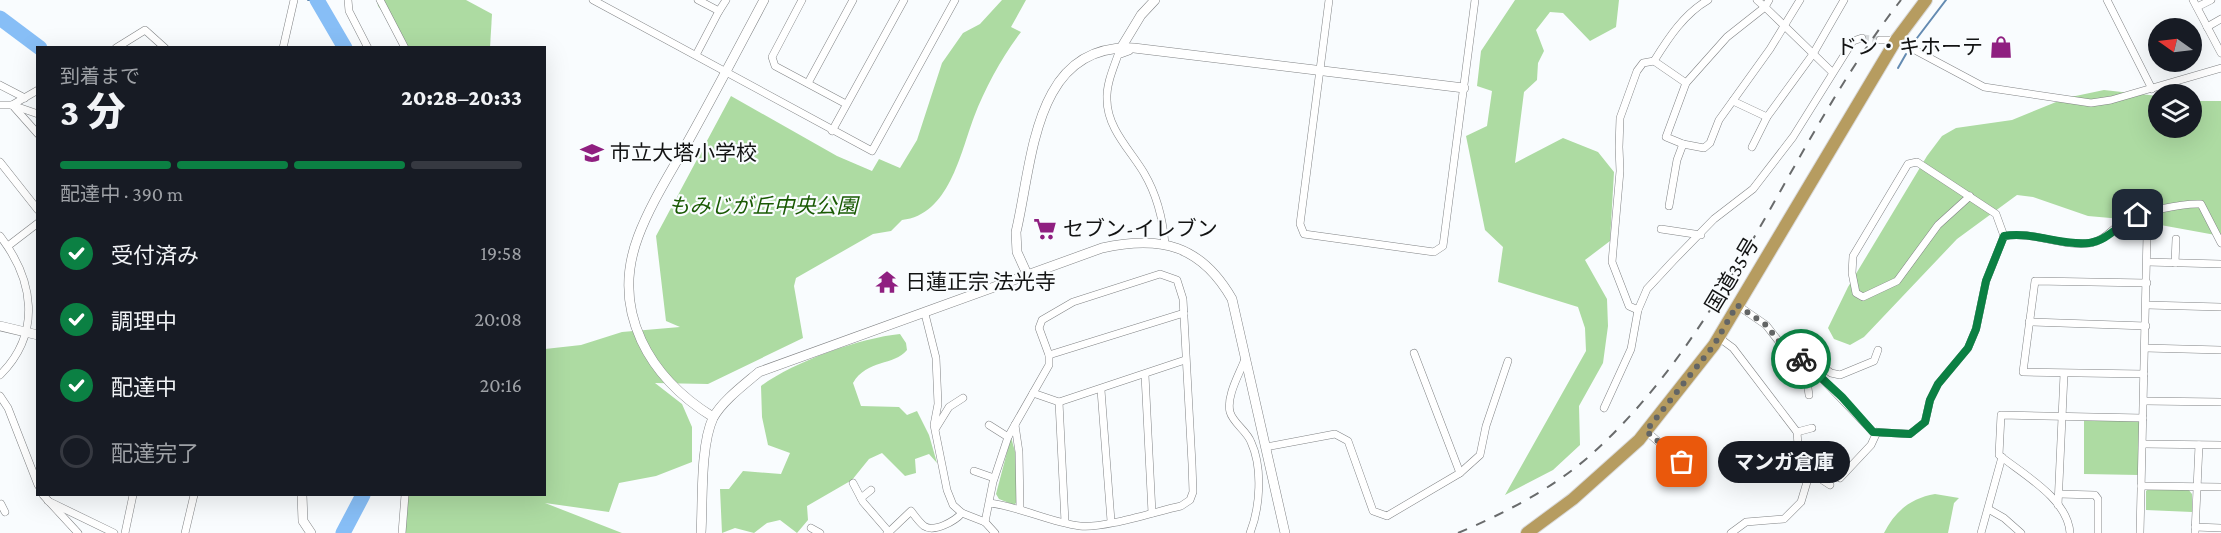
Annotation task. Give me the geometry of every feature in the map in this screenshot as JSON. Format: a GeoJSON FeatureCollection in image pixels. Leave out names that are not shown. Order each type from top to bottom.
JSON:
{"type":"FeatureCollection","features":[{"type":"Feature","properties":{"kind":"highway","name":"国道35号"},"geometry":{"type":"LineString","coordinates":[[1527,533],[1573,499],[1646,431],[1718,338],[1896,40],[1926,0]]}},
{"type":"Feature","properties":{"kind":"street"},"geometry":{"type":"LineString","coordinates":[[283,46],[294,0]]}},
{"type":"Feature","properties":{"kind":"street"},"geometry":{"type":"LineString","coordinates":[[348,0],[349,11],[367,46]]}},
{"type":"Feature","properties":{"kind":"street"},"geometry":{"type":"LineString","coordinates":[[380,0],[404,46]]}},
{"type":"Feature","properties":{"kind":"street"},"geometry":{"type":"LineString","coordinates":[[593,0],[872,151],[952,1]]}},
{"type":"Feature","properties":{"kind":"street"},"geometry":{"type":"LineString","coordinates":[[698,0],[719,11]]}},
{"type":"Feature","properties":{"kind":"street"},"geometry":{"type":"LineString","coordinates":[[696,55],[726,0]]}},
{"type":"Feature","properties":{"kind":"street"},"geometry":{"type":"LineString","coordinates":[[713,417],[685,397],[661,373],[644,348],[632,314],[628,286],[631,262],[638,237],[764,0]]}},
{"type":"Feature","properties":{"kind":"street"},"geometry":{"type":"LineString","coordinates":[[802,0],[772,57],[775,66],[846,104]]}},
{"type":"Feature","properties":{"kind":"street"},"geometry":{"type":"LineString","coordinates":[[808,83],[853,0]]}},
{"type":"Feature","properties":{"kind":"street"},"geometry":{"type":"LineString","coordinates":[[832,131],[904,0]]}},
{"type":"Feature","properties":{"kind":"street"},"geometry":{"type":"LineString","coordinates":[[1121,48],[1141,15],[1155,0]]}},
{"type":"Feature","properties":{"kind":"street"},"geometry":{"type":"LineString","coordinates":[[1329,0],[1300,224],[1304,234],[1434,252],[1443,246],[1474,0]]}},
{"type":"Feature","properties":{"kind":"street"},"geometry":{"type":"LineString","coordinates":[[1638,310],[1629,306],[1612,262],[1620,171],[1620,118],[1637,72],[1644,63],[1654,61],[1682,21],[1708,0]]}},
{"type":"Feature","properties":{"kind":"street"},"geometry":{"type":"LineString","coordinates":[[1757,0],[1767,3],[1784,26],[1832,72]]}},
{"type":"Feature","properties":{"kind":"street"},"geometry":{"type":"LineString","coordinates":[[1767,3],[1727,37],[1686,83],[1666,137],[1683,144],[1704,148],[1710,143],[1719,120],[1800,0]]}},
{"type":"Feature","properties":{"kind":"street"},"geometry":{"type":"LineString","coordinates":[[1752,147],[1767,117],[1813,54],[1844,0]]}},
{"type":"Feature","properties":{"kind":"street"},"geometry":{"type":"LineString","coordinates":[[2107,0],[2149,84]]}},
{"type":"Feature","properties":{"kind":"street"},"geometry":{"type":"LineString","coordinates":[[2211,0],[2195,4],[2220,48]]}},
{"type":"Feature","properties":{"kind":"street"},"geometry":{"type":"LineString","coordinates":[[2207,27],[2221,19]]}},
{"type":"Feature","properties":{"kind":"street"},"geometry":{"type":"LineString","coordinates":[[119,46],[145,30],[163,46]]}},
{"type":"Feature","properties":{"kind":"street"},"geometry":{"type":"LineString","coordinates":[[1604,408],[1631,349],[1638,310],[1647,289],[1714,219],[1753,189],[1793,137],[1853,41],[1862,38]]}},
{"type":"Feature","properties":{"kind":"street"},"geometry":{"type":"LineString","coordinates":[[1880,40],[1896,40],[1984,87],[2091,103],[2148,90]]}},
{"type":"Feature","properties":{"kind":"street"},"geometry":{"type":"LineString","coordinates":[[1027,274],[1017,252],[1016,232],[1046,100],[1054,86],[1073,65],[1121,48],[1134,48],[1464,88]]}},
{"type":"Feature","properties":{"kind":"street"},"geometry":{"type":"LineString","coordinates":[[1134,48],[1118,55],[1107,97],[1108,110],[1124,146],[1144,173],[1154,194],[1163,225],[1165,244]]}},
{"type":"Feature","properties":{"kind":"street"},"geometry":{"type":"LineString","coordinates":[[1654,61],[1686,83]]}},
{"type":"Feature","properties":{"kind":"street"},"geometry":{"type":"LineString","coordinates":[[2168,84],[2221,68]]}},
{"type":"Feature","properties":{"kind":"street"},"geometry":{"type":"LineString","coordinates":[[0,85],[24,98]]}},
{"type":"Feature","properties":{"kind":"street"},"geometry":{"type":"LineString","coordinates":[[12,105],[36,91]]}},
{"type":"Feature","properties":{"kind":"street"},"geometry":{"type":"LineString","coordinates":[[1733,101],[1767,117]]}},
{"type":"Feature","properties":{"kind":"street"},"geometry":{"type":"LineString","coordinates":[[0,105],[12,105],[36,113]]}},
{"type":"Feature","properties":{"kind":"street"},"geometry":{"type":"LineString","coordinates":[[12,105],[36,132]]}},
{"type":"Feature","properties":{"kind":"street"},"geometry":{"type":"LineString","coordinates":[[1669,206],[1677,160],[1683,144]]}},
{"type":"Feature","properties":{"kind":"street"},"geometry":{"type":"LineString","coordinates":[[0,162],[36,207]]}},
{"type":"Feature","properties":{"kind":"street"},"geometry":{"type":"LineString","coordinates":[[1737,305],[1766,325],[1780,343],[1804,361],[1842,397],[1873,432],[1910,434],[1925,422],[1930,400],[1938,384],[1968,348],[1976,329],[1986,281],[2004,236],[1996,214],[1970,196],[1917,162],[1908,164],[1853,256],[1852,273],[1856,293],[1863,297],[1897,281],[1938,225],[1970,196]]}},
{"type":"Feature","properties":{"kind":"street"},"geometry":{"type":"LineString","coordinates":[[2004,236],[2022,233],[2067,242],[2090,243],[2104,239],[2126,220],[2138,215],[2201,204],[2221,243]]}},
{"type":"Feature","properties":{"kind":"street"},"geometry":{"type":"LineString","coordinates":[[2138,215],[2147,235],[2140,533]]}},
{"type":"Feature","properties":{"kind":"street"},"geometry":{"type":"LineString","coordinates":[[8,246],[36,225]]}},
{"type":"Feature","properties":{"kind":"street"},"geometry":{"type":"LineString","coordinates":[[1662,229],[1701,235]]}},
{"type":"Feature","properties":{"kind":"street"},"geometry":{"type":"LineString","coordinates":[[0,236],[24,276],[28,297],[27,332],[15,358],[0,375]]}},
{"type":"Feature","properties":{"kind":"street"},"geometry":{"type":"LineString","coordinates":[[2175,263],[2176,239]]}},
{"type":"Feature","properties":{"kind":"street"},"geometry":{"type":"LineString","coordinates":[[701,533],[704,460],[713,417],[743,385],[759,372],[925,314],[1027,274],[1102,248],[1132,242],[1165,244],[1207,265],[1222,281],[1232,299],[1285,533]]}},
{"type":"Feature","properties":{"kind":"street"},"geometry":{"type":"LineString","coordinates":[[2147,262],[2221,264]]}},
{"type":"Feature","properties":{"kind":"street"},"geometry":{"type":"LineString","coordinates":[[985,522],[994,478],[1008,437],[1048,365],[1049,355],[1039,328],[1042,320],[1055,310],[1073,302],[1160,274],[1177,280],[1181,288],[1184,314],[1193,492],[1190,500],[1181,506],[1111,521],[1099,526],[1065,522],[990,503]]}},
{"type":"Feature","properties":{"kind":"street"},"geometry":{"type":"LineString","coordinates":[[2144,374],[2023,372],[2035,281],[2147,283]]}},
{"type":"Feature","properties":{"kind":"street"},"geometry":{"type":"LineString","coordinates":[[2147,305],[2221,306]]}},
{"type":"Feature","properties":{"kind":"street"},"geometry":{"type":"LineString","coordinates":[[925,314],[936,358],[938,404],[935,430],[946,489],[953,505],[962,513],[985,522],[994,533]]}},
{"type":"Feature","properties":{"kind":"street"},"geometry":{"type":"LineString","coordinates":[[1049,355],[1184,314]]}},
{"type":"Feature","properties":{"kind":"street"},"geometry":{"type":"LineString","coordinates":[[2029,322],[2146,326]]}},
{"type":"Feature","properties":{"kind":"street"},"geometry":{"type":"LineString","coordinates":[[0,326],[36,334]]}},
{"type":"Feature","properties":{"kind":"street"},"geometry":{"type":"LineString","coordinates":[[1718,338],[1733,348],[1797,432],[1798,445],[1810,472],[1830,485]]}},
{"type":"Feature","properties":{"kind":"street"},"geometry":{"type":"LineString","coordinates":[[1780,343],[1788,340],[1831,373],[1840,375],[1874,361],[1878,350]]}},
{"type":"Feature","properties":{"kind":"street"},"geometry":{"type":"LineString","coordinates":[[2145,348],[2221,350]]}},
{"type":"Feature","properties":{"kind":"street"},"geometry":{"type":"LineString","coordinates":[[1414,353],[1460,473]]}},
{"type":"Feature","properties":{"kind":"street"},"geometry":{"type":"LineString","coordinates":[[1246,357],[1229,404],[1230,413],[1252,443],[1255,457],[1258,497],[1255,520],[1250,533]]}},
{"type":"Feature","properties":{"kind":"street"},"geometry":{"type":"LineString","coordinates":[[1033,393],[1059,402],[1101,390],[1185,360]]}},
{"type":"Feature","properties":{"kind":"street"},"geometry":{"type":"LineString","coordinates":[[1266,447],[1335,434],[1348,441],[1373,511],[1387,516],[1460,473],[1480,455],[1486,426],[1508,361]]}},
{"type":"Feature","properties":{"kind":"street"},"geometry":{"type":"LineString","coordinates":[[1804,361],[1809,395]]}},
{"type":"Feature","properties":{"kind":"street"},"geometry":{"type":"LineString","coordinates":[[2058,505],[2064,374]]}},
{"type":"Feature","properties":{"kind":"street"},"geometry":{"type":"LineString","coordinates":[[1144,375],[1152,513]]}},
{"type":"Feature","properties":{"kind":"street"},"geometry":{"type":"LineString","coordinates":[[1101,390],[1111,521]]}},
{"type":"Feature","properties":{"kind":"street"},"geometry":{"type":"LineString","coordinates":[[0,396],[8,408],[36,480]]}},
{"type":"Feature","properties":{"kind":"street"},"geometry":{"type":"LineString","coordinates":[[935,430],[943,414],[963,398]]}},
{"type":"Feature","properties":{"kind":"street"},"geometry":{"type":"LineString","coordinates":[[2144,401],[2221,402]]}},
{"type":"Feature","properties":{"kind":"street"},"geometry":{"type":"LineString","coordinates":[[1059,402],[1065,522]]}},
{"type":"Feature","properties":{"kind":"street"},"geometry":{"type":"LineString","coordinates":[[1981,533],[1990,510],[2002,457],[1998,440],[2001,415],[2143,418]]}},
{"type":"Feature","properties":{"kind":"street"},"geometry":{"type":"LineString","coordinates":[[1014,424],[1019,452],[1020,509]]}},
{"type":"Feature","properties":{"kind":"street"},"geometry":{"type":"LineString","coordinates":[[989,425],[1008,437]]}},
{"type":"Feature","properties":{"kind":"street"},"geometry":{"type":"LineString","coordinates":[[1797,432],[1812,428]]}},
{"type":"Feature","properties":{"kind":"street"},"geometry":{"type":"LineString","coordinates":[[1646,431],[1700,478]]}},
{"type":"Feature","properties":{"kind":"street"},"geometry":{"type":"LineString","coordinates":[[1840,478],[1871,445],[1877,432]]}},
{"type":"Feature","properties":{"kind":"street"},"geometry":{"type":"LineString","coordinates":[[2143,444],[2221,445]]}},
{"type":"Feature","properties":{"kind":"street"},"geometry":{"type":"LineString","coordinates":[[2199,445],[2195,530],[2221,528]]}},
{"type":"Feature","properties":{"kind":"street"},"geometry":{"type":"LineString","coordinates":[[2002,457],[2058,505],[2070,522],[2070,533]]}},
{"type":"Feature","properties":{"kind":"street"},"geometry":{"type":"LineString","coordinates":[[974,471],[994,478]]}},
{"type":"Feature","properties":{"kind":"street"},"geometry":{"type":"LineString","coordinates":[[1731,533],[1746,522],[1784,519],[1801,502],[1810,472]]}},
{"type":"Feature","properties":{"kind":"street"},"geometry":{"type":"LineString","coordinates":[[853,483],[861,498],[888,532],[911,511],[925,528],[954,522],[962,513]]}},
{"type":"Feature","properties":{"kind":"street"},"geometry":{"type":"LineString","coordinates":[[2141,486],[2221,487]]}},
{"type":"Feature","properties":{"kind":"street"},"geometry":{"type":"LineString","coordinates":[[861,498],[872,490]]}},
{"type":"Feature","properties":{"kind":"street"},"geometry":{"type":"LineString","coordinates":[[2059,494],[2095,495],[2098,499],[2098,533]]}},
{"type":"Feature","properties":{"kind":"street"},"geometry":{"type":"LineString","coordinates":[[124,533],[133,496]]}},
{"type":"Feature","properties":{"kind":"street"},"geometry":{"type":"LineString","coordinates":[[185,533],[194,496]]}},
{"type":"Feature","properties":{"kind":"street"},"geometry":{"type":"LineString","coordinates":[[302,496],[303,521],[311,533]]}},
{"type":"Feature","properties":{"kind":"street"},"geometry":{"type":"LineString","coordinates":[[402,533],[405,496]]}},
{"type":"Feature","properties":{"kind":"street"},"geometry":{"type":"LineString","coordinates":[[46,498],[74,532]]}},
{"type":"Feature","properties":{"kind":"street"},"geometry":{"type":"LineString","coordinates":[[46,498],[114,533]]}},
{"type":"Feature","properties":{"kind":"street"},"geometry":{"type":"LineString","coordinates":[[2,504],[5,512]]}},
{"type":"Feature","properties":{"kind":"street"},"geometry":{"type":"LineString","coordinates":[[1990,510],[2021,533]]}},
{"type":"Feature","properties":{"kind":"street"},"geometry":{"type":"LineString","coordinates":[[811,528],[820,533]]}},
{"type":"Feature","properties":{"kind":"green space"},"geometry":{"type":"Polygon","coordinates":[[[377,0],[466,0],[492,14],[490,46],[408,46],[378,6],[377,0]]]}},
{"type":"Feature","properties":{"kind":"green space","name":"もみじが丘中央公園"},"geometry":{"type":"Polygon","coordinates":[[[1002,0],[1026,0],[1011,27],[1021,32],[983,95],[957,165],[942,195],[918,216],[902,220],[891,231],[873,234],[796,278],[794,286],[803,338],[708,384],[655,383],[682,404],[692,427],[692,462],[656,476],[619,483],[609,512],[545,503],[622,533],[403,533],[401,496],[546,496],[546,349],[581,345],[622,332],[680,327],[666,321],[656,236],[731,96],[837,156],[872,171],[879,159],[900,168],[917,140],[942,63],[963,33],[980,24],[1002,0]]]}},
{"type":"Feature","properties":{"kind":"green space"},"geometry":{"type":"Polygon","coordinates":[[[1515,0],[1619,0],[1616,27],[1590,41],[1563,13],[1550,12],[1536,30],[1544,51],[1538,63],[1537,80],[1524,92],[1515,163],[1563,138],[1598,152],[1614,172],[1610,241],[1585,260],[1607,299],[1608,326],[1603,363],[1579,406],[1580,445],[1553,470],[1505,495],[1586,351],[1585,328],[1578,307],[1498,282],[1503,247],[1485,230],[1466,136],[1487,126],[1492,91],[1477,86],[1481,51],[1515,0]]]}},
{"type":"Feature","properties":{"kind":"green space"},"geometry":{"type":"Polygon","coordinates":[[[2104,90],[2148,95],[2148,138],[2202,138],[2202,101],[2221,101],[2221,236],[2133,220],[2088,216],[2033,197],[2017,195],[1957,239],[1864,337],[1850,345],[1834,339],[1828,328],[1848,287],[1927,156],[1942,136],[1956,128],[2012,120],[2066,98],[2104,90]]]}},
{"type":"Feature","properties":{"kind":"green space"},"geometry":{"type":"Polygon","coordinates":[[[900,334],[906,343],[907,350],[895,359],[866,370],[853,383],[861,406],[899,407],[907,415],[917,411],[929,435],[937,463],[929,454],[915,459],[916,473],[905,476],[882,453],[869,459],[852,480],[807,506],[808,520],[797,533],[780,520],[767,523],[754,533],[735,528],[722,533],[720,489],[729,489],[743,471],[781,474],[790,453],[768,445],[762,417],[761,386],[791,368],[828,352],[866,340],[900,334]]]}},
{"type":"Feature","properties":{"kind":"green space"},"geometry":{"type":"Polygon","coordinates":[[[2084,420],[2140,421],[2139,475],[2084,474],[2084,420]]]}},
{"type":"Feature","properties":{"kind":"green space"},"geometry":{"type":"Polygon","coordinates":[[[1011,437],[1017,459],[1018,501],[1014,505],[999,499],[996,494],[1011,437]]]}},
{"type":"Feature","properties":{"kind":"green space"},"geometry":{"type":"Polygon","coordinates":[[[2150,488],[2188,489],[2192,494],[2192,512],[2146,510],[2146,491],[2150,488]]]}},
{"type":"Feature","properties":{"kind":"green space"},"geometry":{"type":"Polygon","coordinates":[[[1935,494],[1959,498],[1954,503],[1948,533],[1884,533],[1893,518],[1911,502],[1935,494]]]}},
{"type":"Feature","properties":{"kind":"waterway"},"geometry":{"type":"LineString","coordinates":[[308,0],[317,0]]}},
{"type":"Feature","properties":{"kind":"waterway"},"geometry":{"type":"LineString","coordinates":[[317,0],[344,46]]}},
{"type":"Feature","properties":{"kind":"waterway"},"geometry":{"type":"LineString","coordinates":[[1914,42],[1946,0]]}},
{"type":"Feature","properties":{"kind":"waterway"},"geometry":{"type":"LineString","coordinates":[[0,18],[37,46]]}},
{"type":"Feature","properties":{"kind":"waterway"},"geometry":{"type":"LineString","coordinates":[[1898,68],[1906,54]]}},
{"type":"Feature","properties":{"kind":"waterway"},"geometry":{"type":"LineString","coordinates":[[343,533],[362,496]]}},
{"type":"Feature","properties":{"kind":"tunnel"},"geometry":{"type":"LineString","coordinates":[[1862,38],[1880,40]]}},
{"type":"Feature","properties":{"kind":"railway"},"geometry":{"type":"LineString","coordinates":[[1458,533],[1512,508],[1563,477],[1594,452],[1642,403],[1684,349],[1721,292],[1861,55],[1901,0]]}},
{"type":"Feature","properties":{"kind":"way so far"},"geometry":{"type":"LineString","coordinates":[[1682,462],[1646,431],[1714,345],[1737,305],[1766,325],[1784,348],[1801,359]]}},
{"type":"Feature","properties":{"kind":"place","name":"ドン・キホーテ"},"geometry":{"type":"Point","coordinates":[2001,47]}},
{"type":"Feature","properties":{"kind":"place","name":"市立大塔小学校"},"geometry":{"type":"Point","coordinates":[592,153]}},
{"type":"Feature","properties":{"kind":"place","name":"セブン-イレブン"},"geometry":{"type":"Point","coordinates":[1045,229]}},
{"type":"Feature","properties":{"kind":"place","name":"日蓮正宗 法光寺"},"geometry":{"type":"Point","coordinates":[887,282]}},
{"type":"Feature","properties":{"kind":"place","name":"マンガ倉庫"},"geometry":{"type":"Point","coordinates":[1682,462]}},
{"type":"Feature","properties":{"kind":"route"},"geometry":{"type":"LineString","coordinates":[[1801,359],[1842,397],[1873,432],[1910,434],[1925,422],[1930,400],[1938,384],[1968,348],[1976,329],[1986,281],[2004,236],[2022,233],[2067,242],[2090,243],[2104,239],[2126,220],[2138,215]]}}]}
